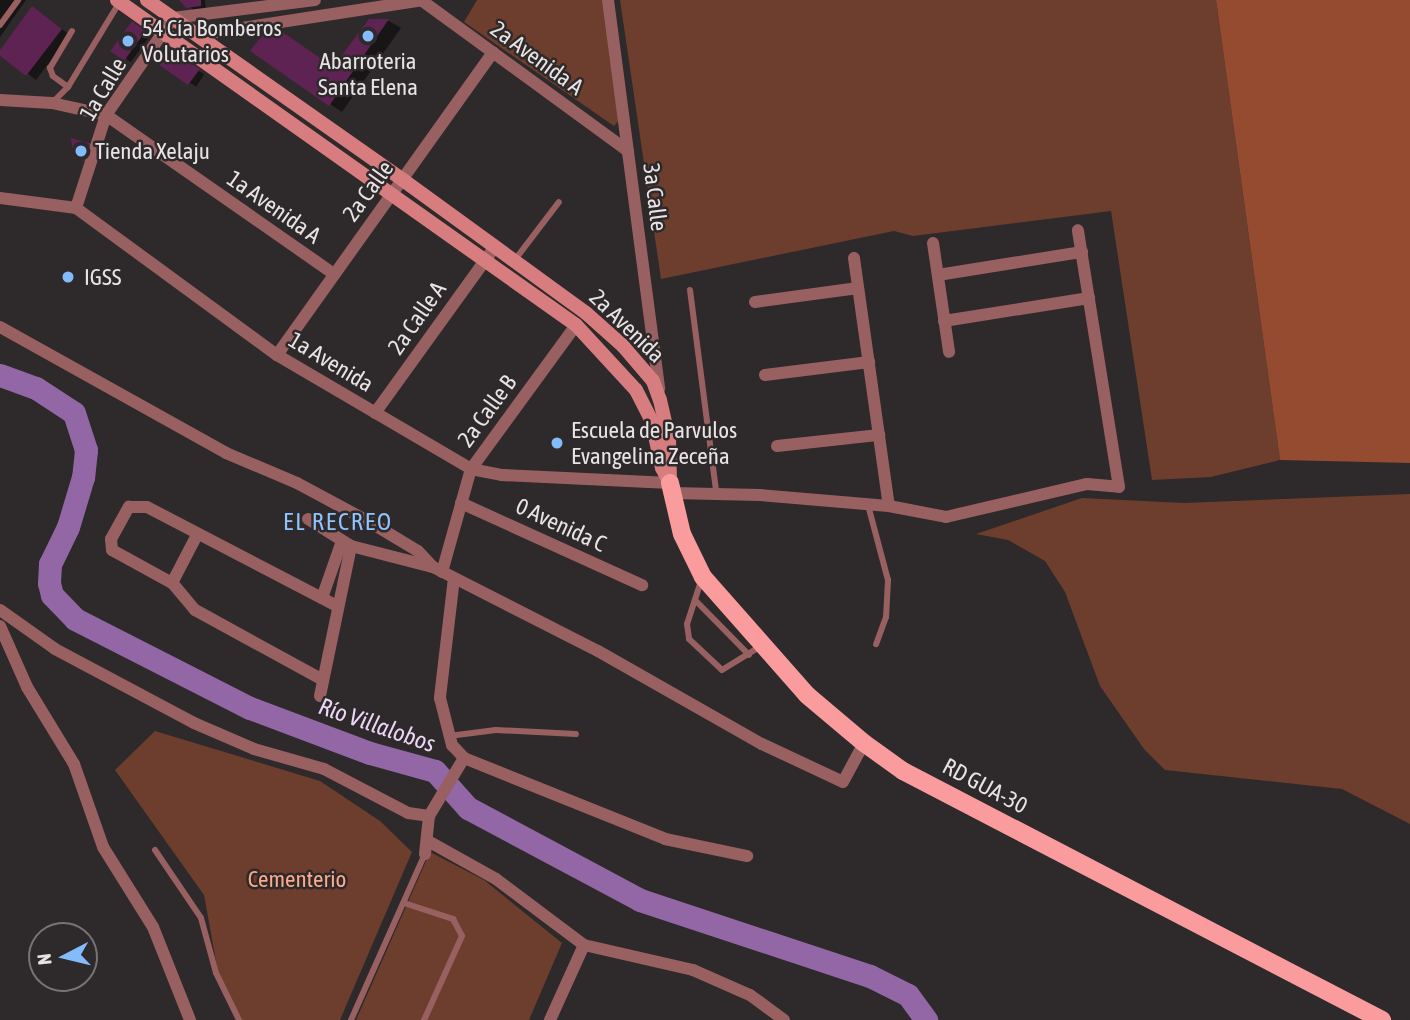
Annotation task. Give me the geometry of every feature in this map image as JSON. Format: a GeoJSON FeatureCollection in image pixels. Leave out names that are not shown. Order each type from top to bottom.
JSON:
{"type":"FeatureCollection","features":[{"type":"Feature","properties":{"kind":"main road","name":"RD GUA-30"},"geometry":{"type":"LineString","coordinates":[[671,488],[690,554],[703,577],[755,650],[864,743],[903,771],[1382,1020]]}},
{"type":"Feature","properties":{"kind":"street","name":"2a Avenida"},"geometry":{"type":"LineString","coordinates":[[147,0],[403,180],[613,360],[645,405],[671,488]]}},
{"type":"Feature","properties":{"kind":"street"},"geometry":{"type":"LineString","coordinates":[[164,0],[173,18],[218,6],[310,0],[308,16]]}},
{"type":"Feature","properties":{"kind":"street","name":"2a Avenida A"},"geometry":{"type":"LineString","coordinates":[[197,35],[422,0],[628,151]]}},
{"type":"Feature","properties":{"kind":"street","name":"3a Calle"},"geometry":{"type":"LineString","coordinates":[[608,0],[660,400]]}},
{"type":"Feature","properties":{"kind":"street","name":"2a Avenida"},"geometry":{"type":"LineString","coordinates":[[118,1],[391,197],[489,254],[513,262],[586,313],[623,346],[653,381],[669,438],[671,488]]}},
{"type":"Feature","properties":{"kind":"street","name":"1a Calle"},"geometry":{"type":"LineString","coordinates":[[76,208],[106,115],[173,18]]}},
{"type":"Feature","properties":{"kind":"street","name":"2a Calle"},"geometry":{"type":"LineString","coordinates":[[277,355],[493,52]]}},
{"type":"Feature","properties":{"kind":"street","name":"1a Avenida A"},"geometry":{"type":"LineString","coordinates":[[0,100],[52,103],[106,115],[334,274]]}},
{"type":"Feature","properties":{"kind":"street","name":"1a Avenida"},"geometry":{"type":"LineString","coordinates":[[0,198],[76,208],[277,355],[471,469],[516,476],[889,506],[946,517],[1077,486],[1119,487],[1089,298]]}},
{"type":"Feature","properties":{"kind":"street"},"geometry":{"type":"LineString","coordinates":[[944,321],[1089,298],[1078,230]]}},
{"type":"Feature","properties":{"kind":"street"},"geometry":{"type":"LineString","coordinates":[[933,243],[949,352]]}},
{"type":"Feature","properties":{"kind":"street"},"geometry":{"type":"LineString","coordinates":[[937,275],[1082,252]]}},
{"type":"Feature","properties":{"kind":"street","name":"2a Calle A"},"geometry":{"type":"LineString","coordinates":[[375,413],[489,254]]}},
{"type":"Feature","properties":{"kind":"street"},"geometry":{"type":"LineString","coordinates":[[854,258],[889,506]]}},
{"type":"Feature","properties":{"kind":"street"},"geometry":{"type":"LineString","coordinates":[[755,302],[858,288]]}},
{"type":"Feature","properties":{"kind":"street","name":"2a Calle B"},"geometry":{"type":"LineString","coordinates":[[464,758],[449,736],[440,698],[443,573],[461,503],[471,469],[576,326]]}},
{"type":"Feature","properties":{"kind":"street"},"geometry":{"type":"LineString","coordinates":[[0,327],[226,453],[297,483],[373,524],[418,551],[443,573]]}},
{"type":"Feature","properties":{"kind":"street"},"geometry":{"type":"LineString","coordinates":[[765,375],[869,362]]}},
{"type":"Feature","properties":{"kind":"street"},"geometry":{"type":"LineString","coordinates":[[645,405],[660,400]]}},
{"type":"Feature","properties":{"kind":"street"},"geometry":{"type":"LineString","coordinates":[[777,446],[879,435]]}},
{"type":"Feature","properties":{"kind":"street"},"geometry":{"type":"LineString","coordinates":[[323,680],[195,610],[172,583],[113,550],[111,539],[129,507],[136,503],[337,606]]}},
{"type":"Feature","properties":{"kind":"street","name":"0 Avenida C"},"geometry":{"type":"LineString","coordinates":[[461,503],[642,585]]}},
{"type":"Feature","properties":{"kind":"street"},"geometry":{"type":"LineString","coordinates":[[307,519],[347,543],[443,573],[598,650],[762,744],[843,782],[864,743]]}},
{"type":"Feature","properties":{"kind":"street"},"geometry":{"type":"LineString","coordinates":[[172,583],[197,535]]}},
{"type":"Feature","properties":{"kind":"street"},"geometry":{"type":"LineString","coordinates":[[322,598],[347,543]]}},
{"type":"Feature","properties":{"kind":"street"},"geometry":{"type":"LineString","coordinates":[[320,696],[347,543]]}},
{"type":"Feature","properties":{"kind":"street"},"geometry":{"type":"LineString","coordinates":[[0,610],[55,649],[194,723],[254,749],[324,769],[408,813],[430,813]]}},
{"type":"Feature","properties":{"kind":"street"},"geometry":{"type":"LineString","coordinates":[[0,626],[27,687],[74,764],[103,847],[153,927],[190,1020]]}},
{"type":"Feature","properties":{"kind":"street"},"geometry":{"type":"LineString","coordinates":[[747,856],[665,839],[464,758],[430,813],[426,848],[496,880],[584,945],[693,970],[750,995],[783,1020]]}},
{"type":"Feature","properties":{"kind":"street"},"geometry":{"type":"LineString","coordinates":[[550,1020],[584,945]]}},
{"type":"Feature","properties":{"kind":"lane"},"geometry":{"type":"LineString","coordinates":[[0,25],[18,0]]}},
{"type":"Feature","properties":{"kind":"lane"},"geometry":{"type":"LineString","coordinates":[[52,103],[68,87],[118,1]]}},
{"type":"Feature","properties":{"kind":"lane"},"geometry":{"type":"LineString","coordinates":[[68,87],[50,68],[72,31]]}},
{"type":"Feature","properties":{"kind":"lane"},"geometry":{"type":"LineString","coordinates":[[513,262],[559,202]]}},
{"type":"Feature","properties":{"kind":"lane"},"geometry":{"type":"LineString","coordinates":[[690,290],[716,491]]}},
{"type":"Feature","properties":{"kind":"lane"},"geometry":{"type":"LineString","coordinates":[[868,505],[888,580],[886,617],[876,644]]}},
{"type":"Feature","properties":{"kind":"lane"},"geometry":{"type":"LineString","coordinates":[[695,600],[755,650],[728,669],[717,668],[689,639],[687,624],[695,600],[703,577]]}},
{"type":"Feature","properties":{"kind":"lane"},"geometry":{"type":"LineString","coordinates":[[449,736],[496,730],[576,734]]}},
{"type":"Feature","properties":{"kind":"lane"},"geometry":{"type":"LineString","coordinates":[[351,1020],[426,848]]}},
{"type":"Feature","properties":{"kind":"lane"},"geometry":{"type":"LineString","coordinates":[[155,850],[201,918],[216,973],[240,1020]]}},
{"type":"Feature","properties":{"kind":"lane"},"geometry":{"type":"LineString","coordinates":[[404,903],[460,925],[461,936],[424,1020]]}},
{"type":"Feature","properties":{"kind":"green space"},"geometry":{"type":"Polygon","coordinates":[[[477,0],[603,0],[622,117],[614,126],[464,22],[477,0]]]}},
{"type":"Feature","properties":{"kind":"green space"},"geometry":{"type":"Polygon","coordinates":[[[620,0],[1216,0],[1280,460],[1211,477],[1152,480],[1111,211],[913,236],[894,231],[661,279],[620,0]]]}},
{"type":"Feature","properties":{"kind":"green space"},"geometry":{"type":"Polygon","coordinates":[[[1410,494],[1410,824],[1342,789],[1165,770],[1144,749],[1100,686],[1065,592],[1045,561],[1008,540],[976,534],[1082,498],[1184,503],[1410,494]]]}},
{"type":"Feature","properties":{"kind":"green space","name":"Cementerio"},"geometry":{"type":"Polygon","coordinates":[[[155,731],[320,781],[380,821],[412,852],[340,1020],[241,1020],[219,978],[204,895],[115,770],[155,731]]]}},
{"type":"Feature","properties":{"kind":"green space"},"geometry":{"type":"Polygon","coordinates":[[[430,852],[484,880],[562,943],[529,1020],[356,1020],[430,852]]]}},
{"type":"Feature","properties":{"kind":"shaded area"},"geometry":{"type":"Polygon","coordinates":[[[1216,0],[1410,0],[1410,463],[1280,460],[1216,0]]]}},
{"type":"Feature","properties":{"kind":"building"},"geometry":{"type":"Polygon","coordinates":[[[179,0],[201,0],[201,6],[186,8],[179,0]]]}},
{"type":"Feature","properties":{"kind":"building"},"geometry":{"type":"Polygon","coordinates":[[[32,6],[62,29],[26,76],[0,56],[0,50],[32,6]]]}},
{"type":"Feature","properties":{"kind":"building"},"geometry":{"type":"Polygon","coordinates":[[[369,19],[389,19],[329,106],[250,51],[262,35],[284,33],[333,67],[369,19]]]}},
{"type":"Feature","properties":{"kind":"building","name":"54 Cía Bomberos Volutarios"},"geometry":{"type":"Polygon","coordinates":[[[132,21],[146,31],[124,61],[110,51],[132,21]]]}},
{"type":"Feature","properties":{"kind":"building"},"geometry":{"type":"Polygon","coordinates":[[[172,52],[200,69],[188,85],[159,65],[172,52]]]}},
{"type":"Feature","properties":{"kind":"building","name":"Tienda Xelaju"},"geometry":{"type":"Polygon","coordinates":[[[71,138],[93,144],[88,162],[73,158],[71,138]]]}},
{"type":"Feature","properties":{"kind":"waterway","name":"Río Villalobos"},"geometry":{"type":"LineString","coordinates":[[0,375],[36,388],[74,413],[86,450],[83,477],[68,527],[50,564],[49,583],[52,595],[75,619],[250,708],[370,753],[435,771],[468,808],[640,900],[870,976],[908,995],[926,1020]]}},
{"type":"Feature","properties":{"kind":"place","name":"Abarroteria Santa Elena"},"geometry":{"type":"Point","coordinates":[368,36]}},
{"type":"Feature","properties":{"kind":"place","name":"54 Cía Bomberos Volutarios"},"geometry":{"type":"Point","coordinates":[128,41]}},
{"type":"Feature","properties":{"kind":"place","name":"Tienda Xelaju"},"geometry":{"type":"Point","coordinates":[81,151]}},
{"type":"Feature","properties":{"kind":"place","name":"IGSS"},"geometry":{"type":"Point","coordinates":[68,277]}},
{"type":"Feature","properties":{"kind":"place","name":"Escuela de Parvulos Evangelina Zeceña"},"geometry":{"type":"Point","coordinates":[557,443]}},
{"type":"Feature","properties":{"kind":"district","name":"EL RECREO"},"geometry":{"type":"Point","coordinates":[338,522]}}]}
